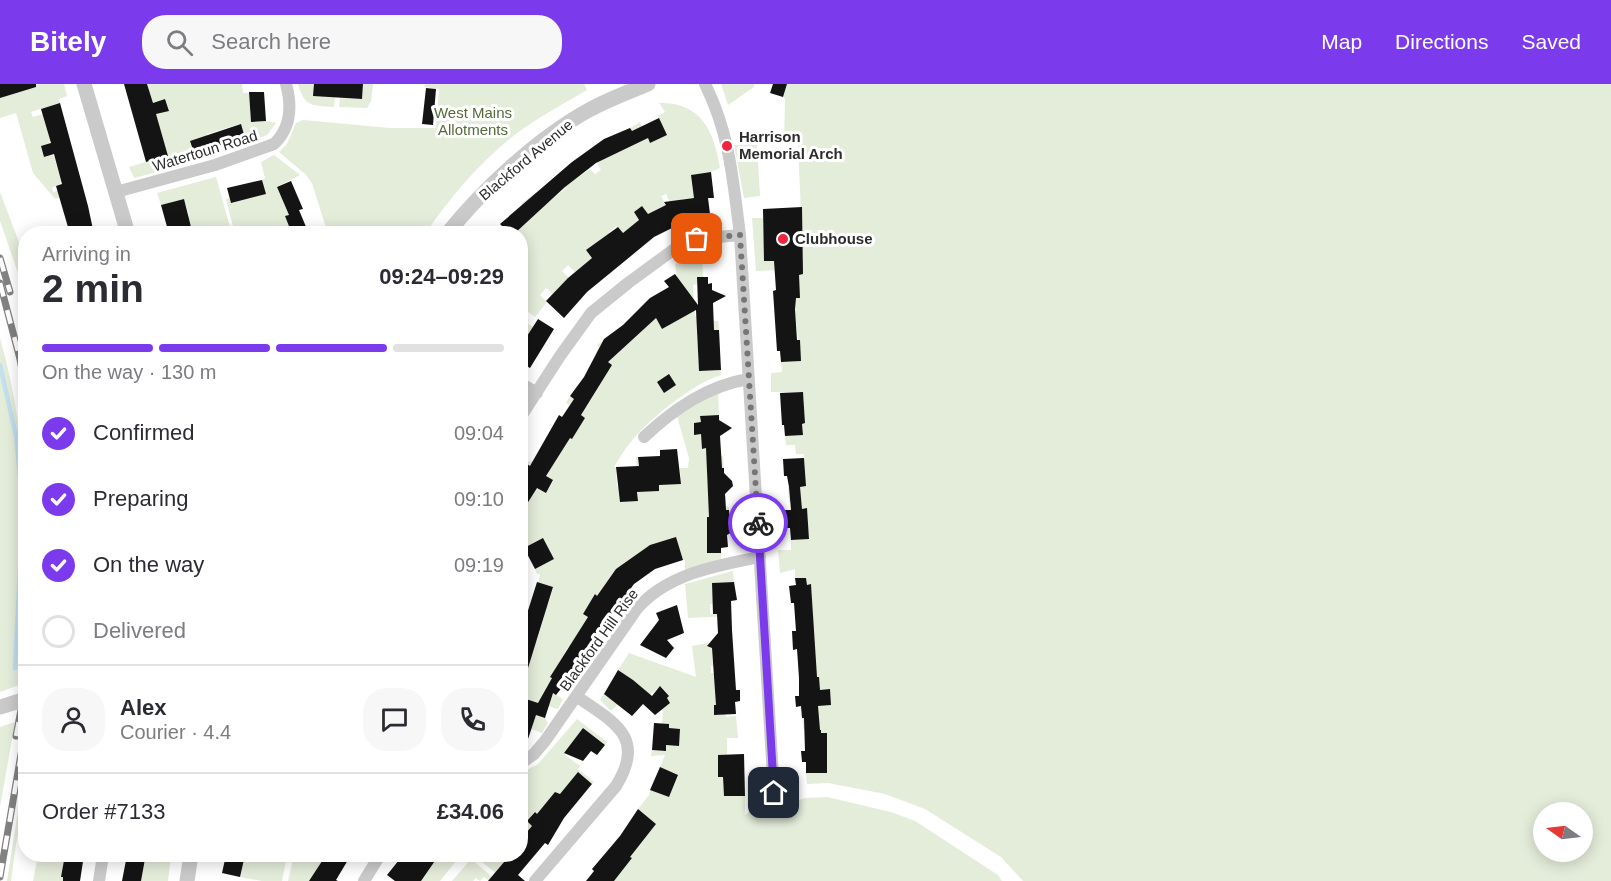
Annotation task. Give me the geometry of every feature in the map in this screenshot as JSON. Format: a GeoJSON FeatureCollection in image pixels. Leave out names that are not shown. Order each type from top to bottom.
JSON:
{"type":"FeatureCollection","features":[{"type":"Feature","properties":{"kind":"street"},"geometry":{"type":"LineString","coordinates":[[84,84],[126,226]]}},
{"type":"Feature","properties":{"kind":"street","name":"Watertoun Road"},"geometry":{"type":"LineString","coordinates":[[116,192],[214,165],[274,144],[288,123],[290,105],[286,84]]}},
{"type":"Feature","properties":{"kind":"street","name":"Blackford Avenue"},"geometry":{"type":"LineString","coordinates":[[454,226],[483,194],[555,132],[594,107],[648,84]]}},
{"type":"Feature","properties":{"kind":"street"},"geometry":{"type":"LineString","coordinates":[[705,84],[722,122],[731,167],[740,235],[774,793]]}},
{"type":"Feature","properties":{"kind":"street"},"geometry":{"type":"LineString","coordinates":[[528,406],[581,326],[611,295],[684,242],[740,235]]}},
{"type":"Feature","properties":{"kind":"street"},"geometry":{"type":"LineString","coordinates":[[644,437],[672,413],[696,397],[719,386],[748,379]]}},
{"type":"Feature","properties":{"kind":"street"},"geometry":{"type":"LineString","coordinates":[[528,388],[537,393]]}},
{"type":"Feature","properties":{"kind":"street","name":"Blackford Hill Rise"},"geometry":{"type":"LineString","coordinates":[[528,758],[540,748],[636,610],[654,591],[689,574],[760,557]]}},
{"type":"Feature","properties":{"kind":"street"},"geometry":{"type":"LineString","coordinates":[[534,881],[616,786],[625,770],[628,741],[620,727],[576,696]]}},
{"type":"Feature","properties":{"kind":"street"},"geometry":{"type":"LineString","coordinates":[[0,707],[18,701]]}},
{"type":"Feature","properties":{"kind":"street"},"geometry":{"type":"LineString","coordinates":[[99,881],[102,862]]}},
{"type":"Feature","properties":{"kind":"street"},"geometry":{"type":"LineString","coordinates":[[187,881],[189,862]]}},
{"type":"Feature","properties":{"kind":"street"},"geometry":{"type":"LineString","coordinates":[[364,881],[376,862]]}},
{"type":"Feature","properties":{"kind":"green space"},"geometry":{"type":"Polygon","coordinates":[[[38,84],[64,84],[67,96],[59,99],[60,103],[31,112],[33,117],[43,114],[50,140],[49,144],[41,147],[44,157],[54,156],[61,180],[60,185],[52,187],[53,192],[82,184],[84,191],[55,199],[33,173],[16,113],[0,118],[0,98],[38,84]]]}},
{"type":"Feature","properties":{"kind":"green space"},"geometry":{"type":"Polygon","coordinates":[[[147,84],[242,84],[243,93],[249,93],[251,122],[276,123],[267,135],[250,142],[249,137],[245,138],[240,124],[207,134],[211,148],[204,150],[201,139],[190,142],[196,162],[134,178],[129,167],[156,159],[159,170],[167,168],[156,114],[169,110],[165,99],[153,103],[147,84]]]}},
{"type":"Feature","properties":{"kind":"green space"},"geometry":{"type":"Polygon","coordinates":[[[298,84],[314,84],[335,97],[334,107],[310,104],[303,97],[298,84]]]}},
{"type":"Feature","properties":{"kind":"green space"},"geometry":{"type":"Polygon","coordinates":[[[363,84],[373,84],[371,101],[367,108],[339,107],[340,98],[362,99],[363,84]]]}},
{"type":"Feature","properties":{"kind":"green space","name":"West Mains Allotments"},"geometry":{"type":"Polygon","coordinates":[[[425,84],[584,84],[587,90],[548,112],[499,147],[465,182],[431,226],[325,226],[312,183],[279,152],[287,144],[296,123],[303,120],[390,128],[436,128],[439,89],[424,87],[425,84]]]}},
{"type":"Feature","properties":{"kind":"green space"},"geometry":{"type":"Polygon","coordinates":[[[721,84],[754,84],[754,87],[728,105],[721,84]]]}},
{"type":"Feature","properties":{"kind":"green space"},"geometry":{"type":"Polygon","coordinates":[[[787,84],[1611,84],[1611,881],[1023,881],[1001,857],[925,809],[885,794],[828,783],[807,784],[806,773],[827,772],[827,733],[821,733],[821,730],[804,730],[802,718],[818,718],[818,706],[831,705],[830,690],[820,690],[817,683],[814,630],[810,630],[795,620],[795,616],[813,614],[811,585],[807,585],[806,578],[795,578],[795,569],[780,573],[778,550],[791,550],[791,540],[809,539],[807,509],[802,509],[801,501],[789,502],[788,487],[806,486],[804,454],[796,454],[795,445],[786,445],[785,436],[803,434],[802,424],[805,423],[803,392],[771,392],[771,373],[782,372],[781,362],[801,361],[796,323],[775,324],[775,322],[778,321],[777,311],[796,310],[796,298],[800,298],[796,275],[803,274],[803,269],[756,271],[752,218],[763,218],[765,261],[803,260],[798,143],[784,143],[785,99],[783,97],[787,84]]]}},
{"type":"Feature","properties":{"kind":"green space"},"geometry":{"type":"Polygon","coordinates":[[[659,103],[674,104],[696,114],[709,131],[720,168],[692,175],[696,198],[682,199],[683,210],[686,210],[687,217],[680,218],[682,224],[666,194],[661,196],[666,205],[648,214],[642,206],[634,212],[639,221],[623,233],[617,226],[609,232],[615,240],[586,250],[592,258],[575,272],[568,265],[562,271],[569,278],[553,294],[546,288],[540,295],[547,302],[535,317],[528,312],[528,226],[522,226],[532,217],[521,204],[535,193],[545,205],[566,188],[556,176],[570,163],[580,176],[590,169],[595,174],[601,170],[597,164],[601,160],[592,147],[599,143],[637,142],[630,128],[640,122],[650,143],[667,135],[658,116],[665,112],[659,103]]]}},
{"type":"Feature","properties":{"kind":"green space"},"geometry":{"type":"Polygon","coordinates":[[[757,144],[760,196],[744,198],[734,145],[757,144]]]}},
{"type":"Feature","properties":{"kind":"green space"},"geometry":{"type":"Polygon","coordinates":[[[274,155],[300,175],[277,187],[289,215],[285,217],[289,226],[233,226],[226,199],[230,198],[231,202],[265,194],[262,180],[265,178],[261,162],[274,155]]]}},
{"type":"Feature","properties":{"kind":"green space"},"geometry":{"type":"Polygon","coordinates":[[[216,177],[230,226],[191,226],[187,220],[189,215],[184,199],[161,205],[157,193],[216,177]]]}},
{"type":"Feature","properties":{"kind":"green space"},"geometry":{"type":"Polygon","coordinates":[[[0,192],[18,240],[18,273],[0,221],[0,192]]]}},
{"type":"Feature","properties":{"kind":"green space"},"geometry":{"type":"Polygon","coordinates":[[[694,254],[702,254],[703,277],[697,278],[697,284],[693,285],[695,316],[713,315],[714,321],[718,321],[719,330],[697,331],[699,371],[721,370],[721,375],[697,386],[659,413],[630,443],[614,467],[616,467],[617,486],[638,500],[636,457],[638,457],[642,491],[659,491],[660,450],[661,469],[681,484],[680,468],[688,468],[689,458],[677,416],[718,392],[719,415],[701,416],[701,422],[694,423],[694,434],[701,434],[702,448],[721,448],[721,456],[723,456],[724,468],[707,469],[708,497],[726,496],[726,506],[729,507],[729,510],[714,517],[708,517],[707,553],[721,553],[721,560],[685,570],[685,560],[683,560],[676,538],[627,562],[640,580],[637,582],[630,575],[613,573],[602,589],[621,602],[615,607],[595,595],[583,614],[591,619],[572,643],[585,651],[582,655],[568,647],[546,688],[563,699],[558,709],[537,703],[533,714],[545,718],[548,723],[542,733],[528,728],[528,638],[537,641],[544,617],[528,612],[529,608],[548,605],[553,588],[538,583],[540,574],[537,574],[535,569],[554,559],[543,539],[528,546],[528,495],[536,487],[546,493],[553,481],[528,462],[532,462],[536,456],[552,466],[565,446],[555,428],[572,439],[585,418],[566,403],[570,396],[587,406],[612,365],[595,354],[599,347],[597,345],[603,341],[615,354],[653,320],[640,307],[649,298],[654,308],[651,310],[662,329],[681,318],[682,283],[677,277],[675,264],[694,254]]]}},
{"type":"Feature","properties":{"kind":"green space"},"geometry":{"type":"Polygon","coordinates":[[[528,324],[533,327],[528,338],[528,324]]]}},
{"type":"Feature","properties":{"kind":"green space"},"geometry":{"type":"Polygon","coordinates":[[[0,338],[18,423],[18,685],[0,692],[0,338]]]}},
{"type":"Feature","properties":{"kind":"green space"},"geometry":{"type":"Polygon","coordinates":[[[733,571],[734,582],[712,583],[713,604],[710,604],[710,614],[731,614],[732,616],[688,618],[685,584],[733,571]]]}},
{"type":"Feature","properties":{"kind":"green space"},"geometry":{"type":"Polygon","coordinates":[[[709,643],[712,648],[711,673],[735,673],[735,676],[725,676],[716,705],[714,705],[714,715],[725,712],[726,717],[736,716],[738,738],[727,738],[727,755],[718,755],[718,777],[723,777],[724,796],[745,796],[745,815],[763,801],[765,811],[805,798],[827,797],[891,812],[915,821],[998,875],[1002,881],[614,881],[632,858],[614,843],[619,836],[636,849],[656,824],[638,809],[649,795],[650,790],[669,797],[678,776],[660,767],[665,755],[651,756],[652,750],[665,751],[666,745],[678,746],[680,730],[662,724],[662,710],[670,703],[667,698],[669,696],[661,686],[648,696],[623,703],[611,711],[600,700],[604,694],[617,702],[631,679],[618,670],[629,653],[696,677],[692,646],[709,643]]]}},
{"type":"Feature","properties":{"kind":"green space"},"geometry":{"type":"Polygon","coordinates":[[[577,719],[607,742],[605,745],[583,728],[564,754],[580,766],[578,769],[594,782],[592,784],[579,773],[564,790],[577,802],[574,805],[559,794],[543,814],[559,827],[557,829],[534,812],[528,820],[528,769],[538,764],[577,719]]]}},
{"type":"Feature","properties":{"kind":"green space"},"geometry":{"type":"Polygon","coordinates":[[[15,722],[2,796],[0,807],[0,727],[15,722]]]}},
{"type":"Feature","properties":{"kind":"green space"},"geometry":{"type":"Polygon","coordinates":[[[18,811],[18,835],[11,881],[7,881],[18,811]]]}},
{"type":"Feature","properties":{"kind":"green space"},"geometry":{"type":"Polygon","coordinates":[[[528,822],[532,826],[528,836],[528,822]]]}},
{"type":"Feature","properties":{"kind":"green space"},"geometry":{"type":"Polygon","coordinates":[[[37,862],[65,862],[63,881],[33,881],[37,862]]]}},
{"type":"Feature","properties":{"kind":"green space"},"geometry":{"type":"Polygon","coordinates":[[[145,862],[170,862],[168,881],[141,881],[145,862]]]}},
{"type":"Feature","properties":{"kind":"green space"},"geometry":{"type":"Polygon","coordinates":[[[241,862],[286,862],[282,881],[262,881],[240,877],[242,869],[239,868],[241,862]]]}},
{"type":"Feature","properties":{"kind":"green space"},"geometry":{"type":"Polygon","coordinates":[[[292,862],[322,862],[313,881],[288,881],[292,862]]]}},
{"type":"Feature","properties":{"kind":"green space"},"geometry":{"type":"Polygon","coordinates":[[[398,862],[422,862],[433,864],[434,862],[455,862],[440,881],[421,881],[398,862]]]}},
{"type":"Feature","properties":{"kind":"green space"},"geometry":{"type":"Polygon","coordinates":[[[468,862],[475,862],[497,881],[489,881],[484,877],[480,881],[476,878],[473,881],[452,881],[468,862]]]}},
{"type":"Feature","properties":{"kind":"green space"},"geometry":{"type":"Polygon","coordinates":[[[482,862],[504,862],[497,871],[509,881],[505,881],[482,862]]]}},
{"type":"Feature","properties":{"kind":"building"},"geometry":{"type":"Polygon","coordinates":[[[0,84],[36,84],[36,87],[0,98],[0,84]]]}},
{"type":"Feature","properties":{"kind":"building"},"geometry":{"type":"Polygon","coordinates":[[[124,84],[147,84],[153,103],[165,99],[169,111],[156,114],[168,156],[146,162],[124,84]]]}},
{"type":"Feature","properties":{"kind":"building"},"geometry":{"type":"Polygon","coordinates":[[[314,84],[363,84],[362,99],[313,96],[314,84]]]}},
{"type":"Feature","properties":{"kind":"building"},"geometry":{"type":"Polygon","coordinates":[[[773,84],[787,84],[783,97],[770,93],[773,84]]]}},
{"type":"Feature","properties":{"kind":"building"},"geometry":{"type":"Polygon","coordinates":[[[426,88],[436,89],[433,125],[422,124],[426,88]]]}},
{"type":"Feature","properties":{"kind":"building"},"geometry":{"type":"Polygon","coordinates":[[[249,92],[264,92],[266,121],[251,122],[249,92]]]}},
{"type":"Feature","properties":{"kind":"building"},"geometry":{"type":"Polygon","coordinates":[[[60,103],[92,226],[68,226],[56,186],[62,184],[54,154],[44,157],[41,146],[51,143],[41,109],[60,103]]]}},
{"type":"Feature","properties":{"kind":"building"},"geometry":{"type":"Polygon","coordinates":[[[659,118],[667,135],[650,143],[648,138],[596,163],[565,187],[523,226],[502,226],[500,224],[572,162],[604,139],[630,128],[632,131],[659,118]]]}},
{"type":"Feature","properties":{"kind":"building"},"geometry":{"type":"Polygon","coordinates":[[[241,124],[245,138],[194,153],[190,141],[241,124]]]}},
{"type":"Feature","properties":{"kind":"building"},"geometry":{"type":"Polygon","coordinates":[[[711,172],[714,198],[708,198],[710,214],[677,218],[680,224],[654,237],[587,292],[564,318],[546,301],[592,258],[586,250],[618,227],[623,233],[639,220],[634,212],[642,206],[648,214],[666,205],[664,202],[694,198],[691,175],[711,172]]]}},
{"type":"Feature","properties":{"kind":"building"},"geometry":{"type":"Polygon","coordinates":[[[262,180],[266,194],[231,203],[227,188],[262,180]]]}},
{"type":"Feature","properties":{"kind":"building"},"geometry":{"type":"Polygon","coordinates":[[[291,181],[303,209],[299,210],[306,226],[289,226],[285,216],[289,215],[277,187],[291,181]]]}},
{"type":"Feature","properties":{"kind":"building"},"geometry":{"type":"Polygon","coordinates":[[[184,199],[191,226],[167,226],[161,205],[184,199]]]}},
{"type":"Feature","properties":{"kind":"building"},"geometry":{"type":"Polygon","coordinates":[[[802,207],[803,274],[799,275],[800,298],[796,298],[795,310],[801,361],[781,362],[780,351],[777,351],[773,291],[776,290],[774,261],[764,261],[763,209],[802,207]]]}},
{"type":"Feature","properties":{"kind":"building"},"geometry":{"type":"Polygon","coordinates":[[[675,274],[698,305],[697,277],[708,277],[708,284],[712,283],[712,290],[726,296],[713,303],[714,330],[719,330],[721,370],[699,371],[696,310],[662,329],[656,318],[608,362],[612,365],[581,415],[585,418],[546,476],[553,480],[546,493],[537,488],[528,502],[528,465],[530,466],[559,415],[562,417],[574,399],[570,396],[584,377],[604,339],[623,325],[650,298],[669,287],[664,281],[675,274]]]}},
{"type":"Feature","properties":{"kind":"building"},"geometry":{"type":"Polygon","coordinates":[[[538,319],[554,329],[530,368],[528,367],[528,335],[538,319]]]}},
{"type":"Feature","properties":{"kind":"building"},"geometry":{"type":"Polygon","coordinates":[[[669,374],[676,385],[664,393],[657,382],[669,374]]]}},
{"type":"Feature","properties":{"kind":"building"},"geometry":{"type":"Polygon","coordinates":[[[803,392],[805,423],[802,424],[803,435],[785,436],[780,393],[803,392]]]}},
{"type":"Feature","properties":{"kind":"building"},"geometry":{"type":"Polygon","coordinates":[[[719,415],[719,420],[732,428],[720,436],[722,468],[733,486],[725,494],[726,510],[729,510],[734,531],[727,535],[728,547],[721,548],[721,553],[707,553],[707,517],[709,517],[706,448],[702,449],[701,434],[694,435],[694,423],[701,422],[700,416],[719,415]]]}},
{"type":"Feature","properties":{"kind":"building"},"geometry":{"type":"Polygon","coordinates":[[[677,449],[681,484],[659,485],[659,491],[637,492],[638,501],[620,502],[616,467],[639,466],[638,457],[660,456],[660,450],[677,449]]]}},
{"type":"Feature","properties":{"kind":"building"},"geometry":{"type":"Polygon","coordinates":[[[804,458],[806,486],[800,487],[802,509],[807,508],[809,539],[791,540],[790,528],[786,528],[785,510],[791,510],[783,459],[804,458]]]}},
{"type":"Feature","properties":{"kind":"building"},"geometry":{"type":"Polygon","coordinates":[[[676,537],[683,560],[655,569],[634,584],[621,602],[619,601],[606,623],[603,622],[564,685],[556,695],[553,693],[545,718],[536,715],[528,739],[528,700],[538,703],[552,678],[550,677],[588,617],[583,614],[595,594],[597,596],[616,569],[650,545],[676,537]]]}},
{"type":"Feature","properties":{"kind":"building"},"geometry":{"type":"Polygon","coordinates":[[[543,538],[554,559],[535,569],[528,556],[528,546],[543,538]]]}},
{"type":"Feature","properties":{"kind":"building"},"geometry":{"type":"Polygon","coordinates":[[[795,578],[806,578],[807,585],[811,584],[817,677],[819,677],[820,690],[830,689],[831,705],[818,706],[821,733],[827,733],[827,773],[806,773],[806,762],[802,762],[801,751],[805,751],[804,718],[802,718],[801,706],[796,707],[795,696],[799,696],[799,678],[797,649],[793,650],[792,631],[796,631],[794,603],[791,603],[789,586],[796,585],[795,578]]]}},
{"type":"Feature","properties":{"kind":"building"},"geometry":{"type":"Polygon","coordinates":[[[537,582],[553,587],[528,668],[528,611],[537,582]]]}},
{"type":"Feature","properties":{"kind":"building"},"geometry":{"type":"Polygon","coordinates":[[[734,582],[737,600],[731,601],[732,630],[736,690],[740,690],[740,701],[735,702],[736,714],[714,715],[714,705],[716,705],[712,648],[707,646],[718,633],[717,614],[713,614],[712,583],[734,582]]]}},
{"type":"Feature","properties":{"kind":"building"},"geometry":{"type":"Polygon","coordinates":[[[677,605],[684,633],[667,640],[674,648],[666,658],[640,645],[659,620],[656,613],[677,605]]]}},
{"type":"Feature","properties":{"kind":"building"},"geometry":{"type":"Polygon","coordinates":[[[618,670],[652,696],[660,686],[669,696],[667,698],[670,703],[655,715],[643,704],[632,716],[604,694],[618,670]]]}},
{"type":"Feature","properties":{"kind":"building"},"geometry":{"type":"Polygon","coordinates":[[[654,723],[669,724],[669,728],[680,729],[679,746],[666,745],[666,751],[652,750],[654,723]]]}},
{"type":"Feature","properties":{"kind":"building"},"geometry":{"type":"Polygon","coordinates":[[[583,728],[605,745],[597,755],[591,751],[583,761],[564,753],[583,728]]]}},
{"type":"Feature","properties":{"kind":"building"},"geometry":{"type":"Polygon","coordinates":[[[744,754],[745,796],[724,796],[723,777],[718,777],[718,755],[744,754]]]}},
{"type":"Feature","properties":{"kind":"building"},"geometry":{"type":"Polygon","coordinates":[[[660,767],[678,775],[669,797],[650,790],[660,767]]]}},
{"type":"Feature","properties":{"kind":"building"},"geometry":{"type":"Polygon","coordinates":[[[578,772],[592,784],[564,818],[548,845],[545,843],[518,875],[525,881],[488,881],[504,862],[528,862],[528,831],[532,826],[528,820],[535,812],[537,814],[555,792],[560,794],[578,772]]]}},
{"type":"Feature","properties":{"kind":"building"},"geometry":{"type":"Polygon","coordinates":[[[638,809],[656,824],[630,857],[632,858],[614,881],[586,881],[594,871],[592,869],[620,836],[638,809]]]}},
{"type":"Feature","properties":{"kind":"building"},"geometry":{"type":"Polygon","coordinates":[[[64,862],[83,862],[80,881],[63,881],[61,877],[64,862]]]}},
{"type":"Feature","properties":{"kind":"building"},"geometry":{"type":"Polygon","coordinates":[[[126,862],[144,862],[141,881],[122,881],[126,862]]]}},
{"type":"Feature","properties":{"kind":"building"},"geometry":{"type":"Polygon","coordinates":[[[224,862],[243,862],[240,877],[222,873],[224,862]]]}},
{"type":"Feature","properties":{"kind":"building"},"geometry":{"type":"Polygon","coordinates":[[[321,862],[347,862],[336,880],[338,881],[309,881],[321,862]]]}},
{"type":"Feature","properties":{"kind":"building"},"geometry":{"type":"Polygon","coordinates":[[[397,862],[434,862],[421,881],[395,881],[387,875],[397,862]]]}},
{"type":"Feature","properties":{"kind":"waterway"},"geometry":{"type":"LineString","coordinates":[[0,365],[16,436],[18,457]]}},
{"type":"Feature","properties":{"kind":"waterway"},"geometry":{"type":"LineString","coordinates":[[15,668],[18,608]]}},
{"type":"Feature","properties":{"kind":"railway"},"geometry":{"type":"LineString","coordinates":[[0,258],[10,292]]}},
{"type":"Feature","properties":{"kind":"railway"},"geometry":{"type":"LineString","coordinates":[[0,283],[18,351]]}},
{"type":"Feature","properties":{"kind":"railway"},"geometry":{"type":"LineString","coordinates":[[16,736],[18,726]]}},
{"type":"Feature","properties":{"kind":"railway"},"geometry":{"type":"LineString","coordinates":[[0,877],[18,772]]}},
{"type":"Feature","properties":{"kind":"way so far"},"geometry":{"type":"LineString","coordinates":[[697,239],[740,235],[758,523]]}},
{"type":"Feature","properties":{"kind":"place","name":"Harrison Memorial Arch"},"geometry":{"type":"Point","coordinates":[727,146]}},
{"type":"Feature","properties":{"kind":"place","name":"Clubhouse"},"geometry":{"type":"Point","coordinates":[783,239]}},
{"type":"Feature","properties":{"kind":"route"},"geometry":{"type":"LineString","coordinates":[[758,523],[774,793]]}}]}
